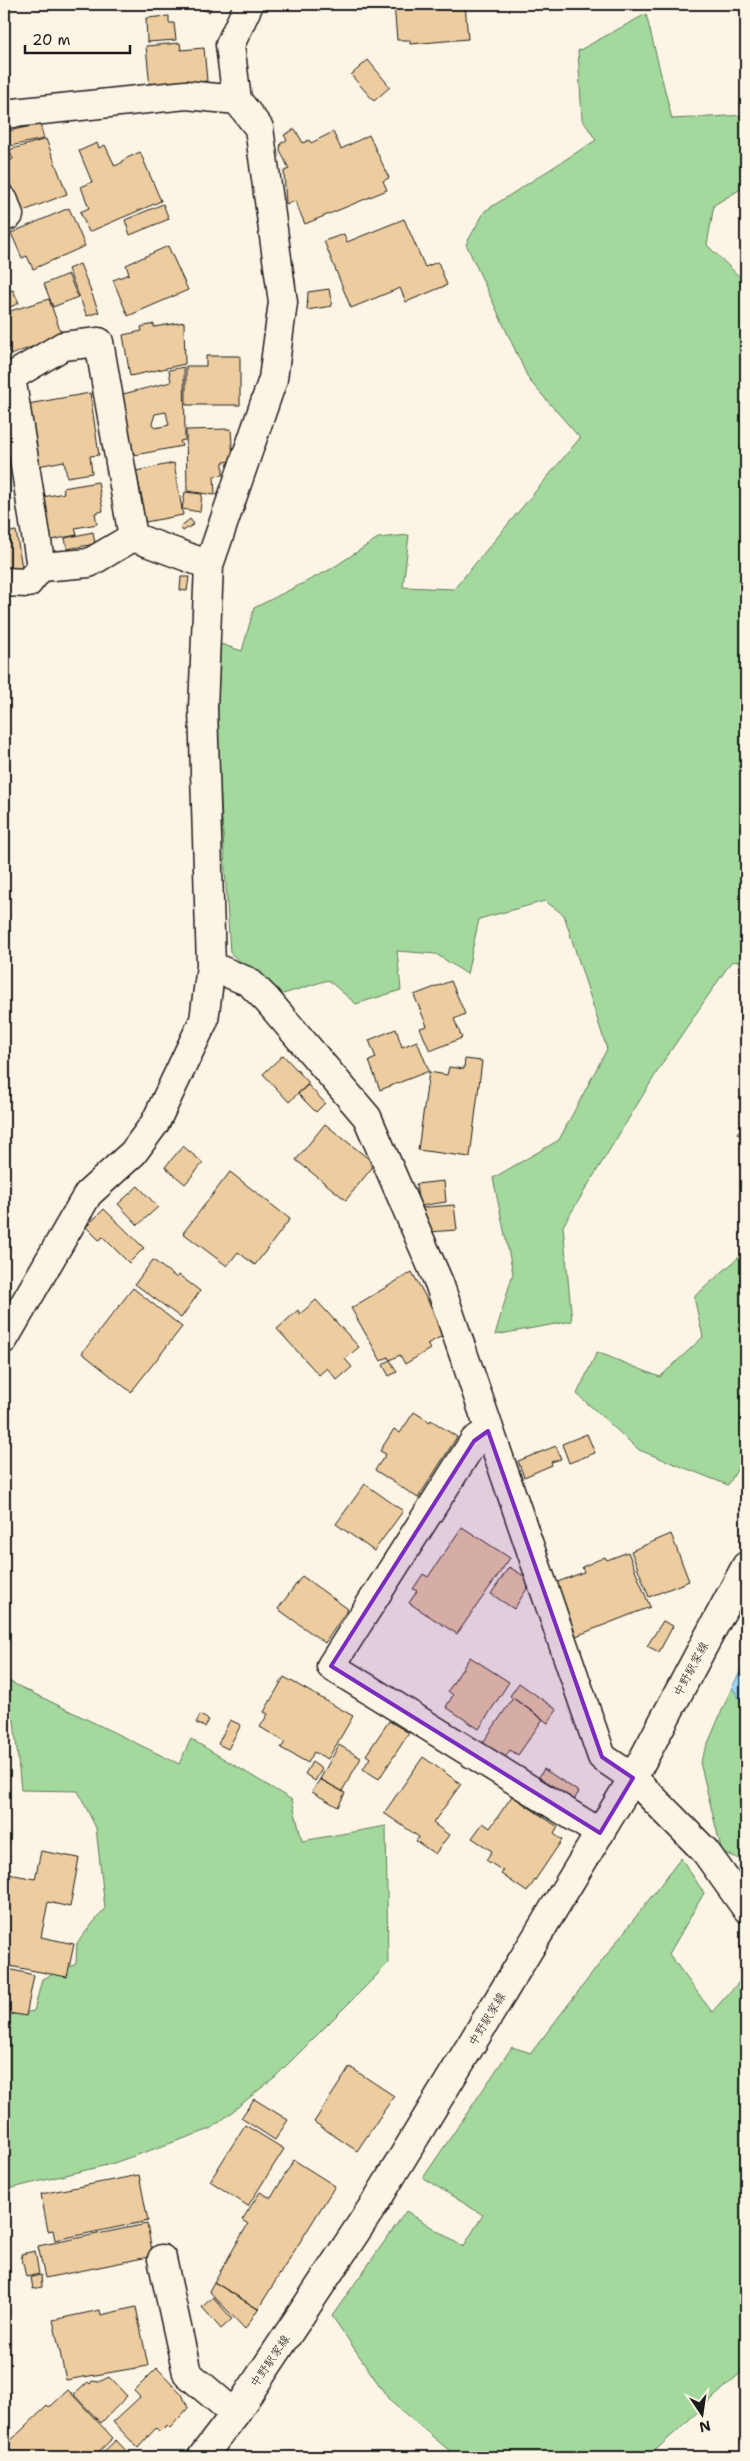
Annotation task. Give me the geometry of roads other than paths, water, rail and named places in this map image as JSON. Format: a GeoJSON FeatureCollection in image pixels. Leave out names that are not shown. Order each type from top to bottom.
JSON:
{"type":"FeatureCollection","features":[{"type":"Feature","properties":{"kind":"street"},"geometry":{"type":"LineString","coordinates":[[4,1339],[88,1194],[133,1153],[154,1123],[204,1020],[211,966],[203,708],[209,566],[273,379],[283,302],[259,128],[237,100],[230,45],[249,4]]}},
{"type":"Feature","properties":{"kind":"street"},"geometry":{"type":"LineString","coordinates":[[4,114],[186,95],[237,100]]}},
{"type":"Feature","properties":{"kind":"street"},"geometry":{"type":"LineString","coordinates":[[4,201],[9,215],[4,217]]}},
{"type":"Feature","properties":{"kind":"street"},"geometry":{"type":"LineString","coordinates":[[42,567],[11,377],[63,346],[99,342],[133,537]]}},
{"type":"Feature","properties":{"kind":"street"},"geometry":{"type":"LineString","coordinates":[[133,537],[209,566]]}},
{"type":"Feature","properties":{"kind":"street"},"geometry":{"type":"LineString","coordinates":[[4,582],[28,583],[42,567],[89,563],[133,537]]}},
{"type":"Feature","properties":{"kind":"street"},"geometry":{"type":"LineString","coordinates":[[211,966],[249,982],[367,1117],[439,1283],[602,1758],[633,1778],[705,1851],[746,1908]]}},
{"type":"Feature","properties":{"kind":"street"},"geometry":{"type":"LineString","coordinates":[[488,1430],[474,1441],[331,1666],[600,1833]]}},
{"type":"Feature","properties":{"kind":"street","name":"中野駅家線"},"geometry":{"type":"LineString","coordinates":[[202,2457],[235,2414],[375,2203],[633,1778],[746,1566]]}},
{"type":"Feature","properties":{"kind":"street"},"geometry":{"type":"LineString","coordinates":[[162,2259],[188,2373],[235,2414]]}},
{"type":"Feature","properties":{"kind":"water"},"geometry":{"type":"Polygon","coordinates":[[[746,1661],[746,1709],[732,1687],[746,1661]]]}}]}
